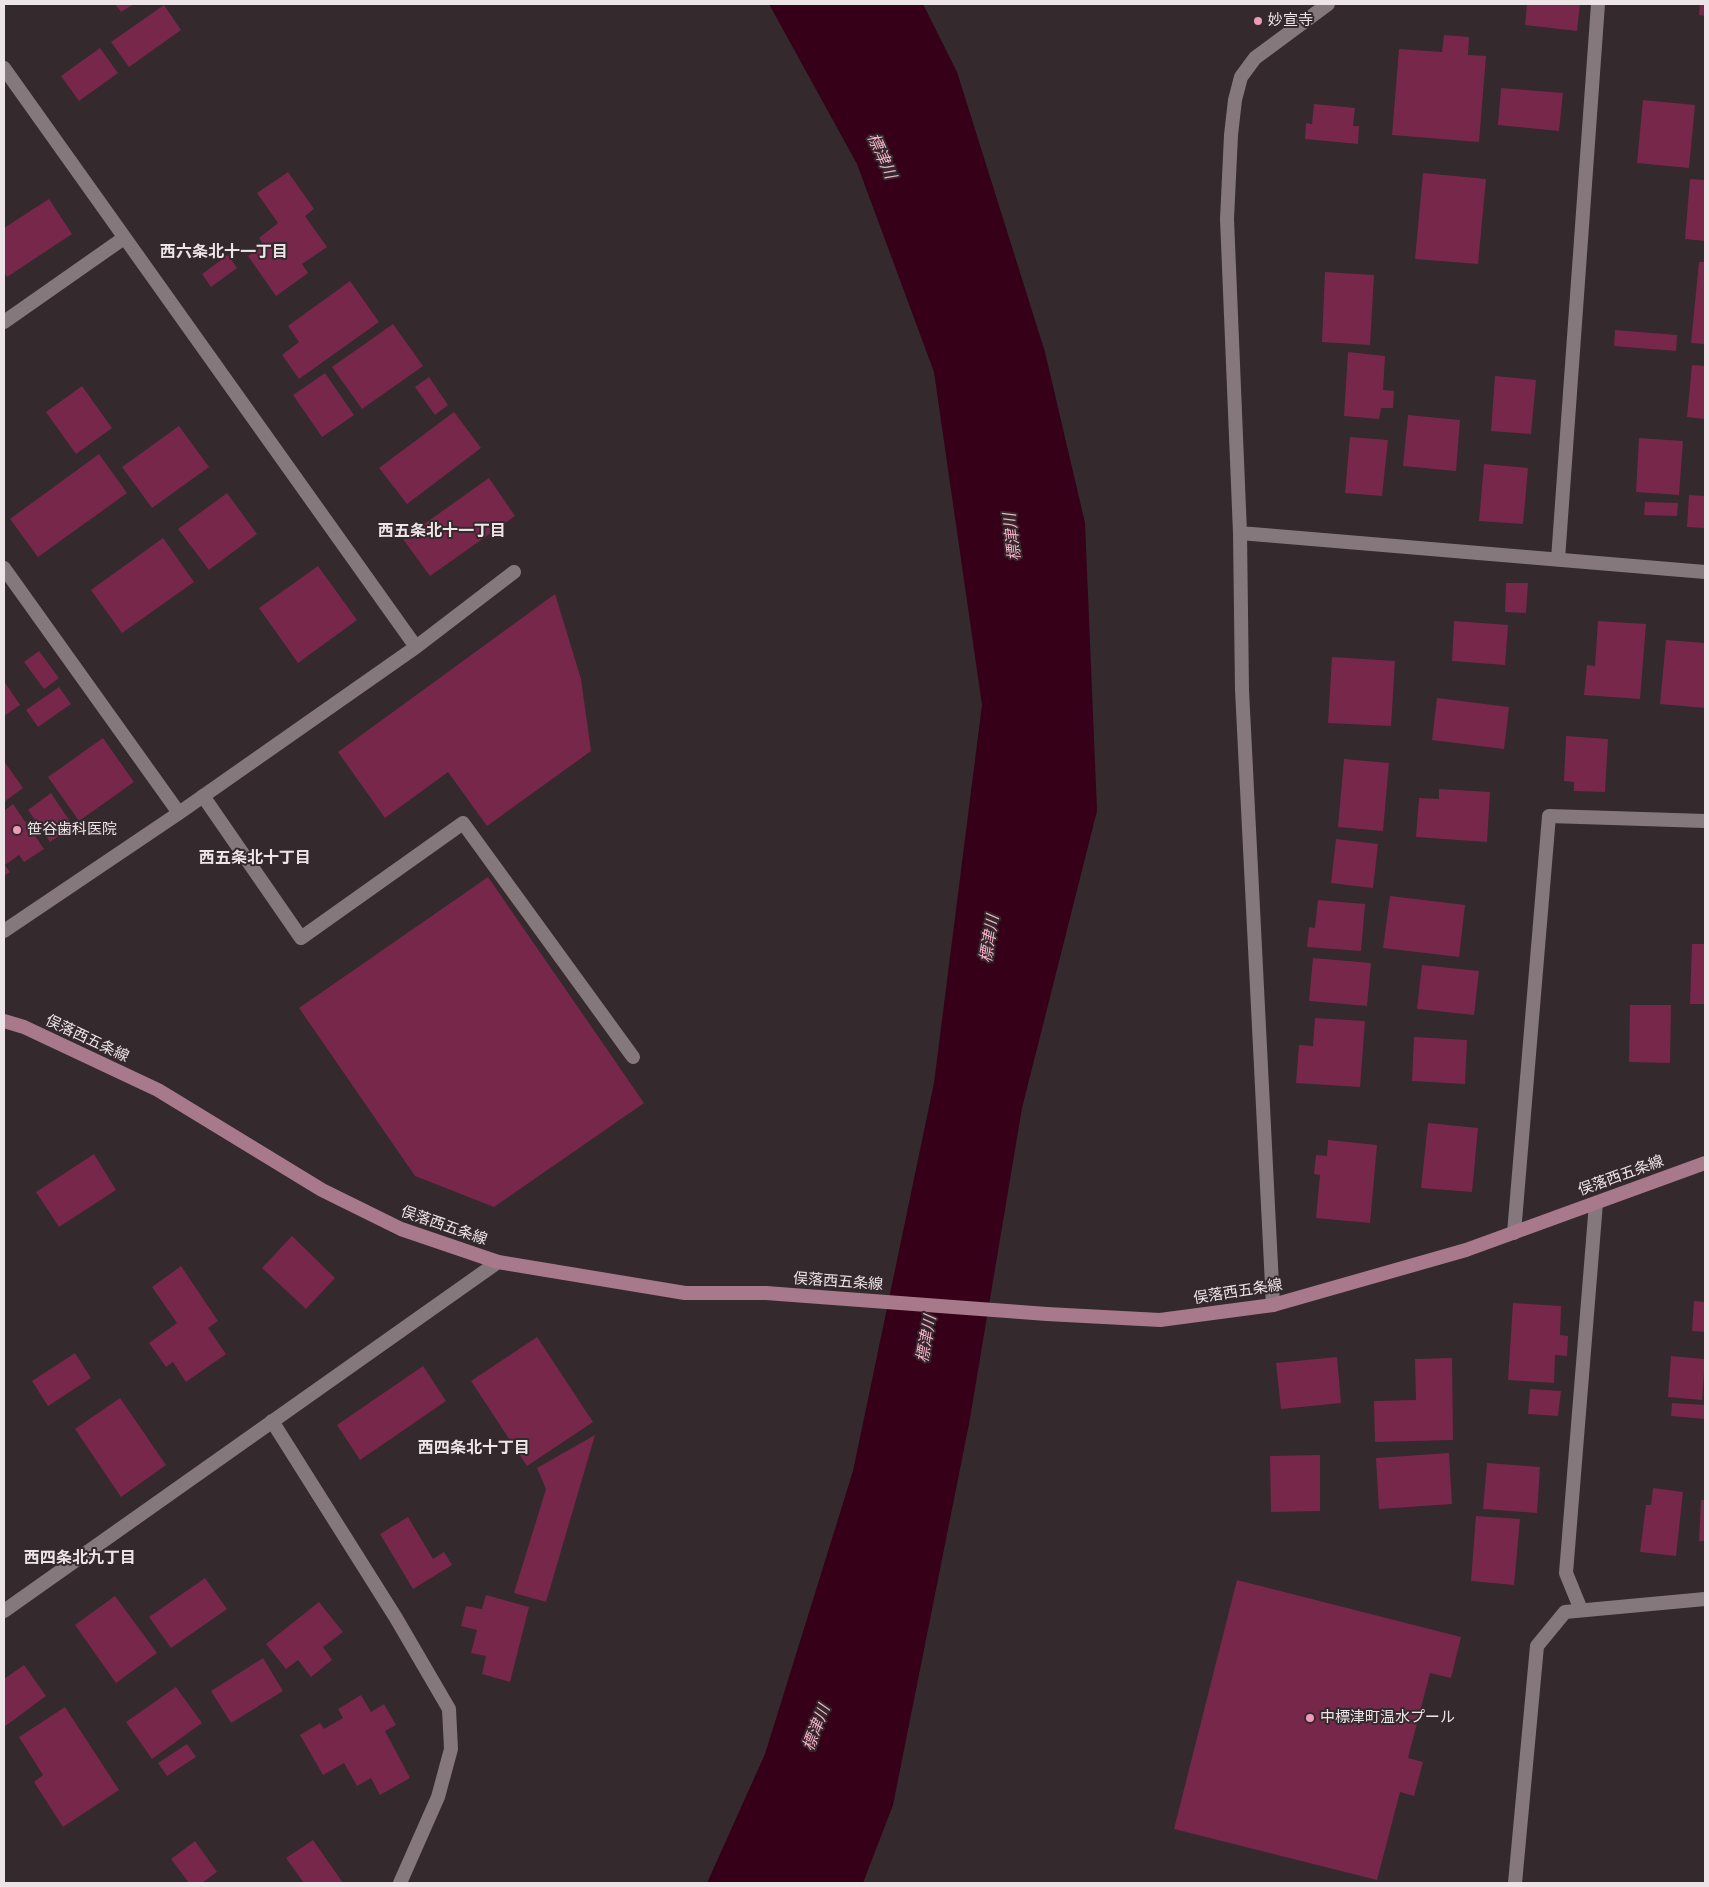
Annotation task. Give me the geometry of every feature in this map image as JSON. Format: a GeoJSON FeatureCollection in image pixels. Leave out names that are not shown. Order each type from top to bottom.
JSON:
{"type":"FeatureCollection","features":[{"type":"Feature","properties":{"kind":"main road","name":"俣落西五条線"},"geometry":{"type":"LineString","coordinates":[[4,1021],[24,1027],[158,1090],[322,1190],[401,1230],[498,1262],[685,1293],[766,1293],[1047,1314],[1160,1320],[1274,1305],[1466,1250],[1705,1162]]}},
{"type":"Feature","properties":{"kind":"street"},"geometry":{"type":"LineString","coordinates":[[1274,1305],[1242,690],[1240,533],[1227,219],[1231,135],[1235,100],[1241,77],[1255,58],[1328,4]]}},
{"type":"Feature","properties":{"kind":"street"},"geometry":{"type":"LineString","coordinates":[[1558,559],[1598,4]]}},
{"type":"Feature","properties":{"kind":"street"},"geometry":{"type":"LineString","coordinates":[[4,68],[416,647]]}},
{"type":"Feature","properties":{"kind":"street"},"geometry":{"type":"LineString","coordinates":[[4,322],[124,238]]}},
{"type":"Feature","properties":{"kind":"street"},"geometry":{"type":"LineString","coordinates":[[1240,533],[1705,572]]}},
{"type":"Feature","properties":{"kind":"street"},"geometry":{"type":"LineString","coordinates":[[4,568],[179,813]]}},
{"type":"Feature","properties":{"kind":"street"},"geometry":{"type":"LineString","coordinates":[[4,931],[179,813],[416,647],[514,572]]}},
{"type":"Feature","properties":{"kind":"street"},"geometry":{"type":"LineString","coordinates":[[203,796],[301,938],[463,823],[633,1058]]}},
{"type":"Feature","properties":{"kind":"street"},"geometry":{"type":"LineString","coordinates":[[1514,1233],[1548,816],[1705,821]]}},
{"type":"Feature","properties":{"kind":"street"},"geometry":{"type":"LineString","coordinates":[[1582,1610],[1566,1573],[1596,1203]]}},
{"type":"Feature","properties":{"kind":"street"},"geometry":{"type":"LineString","coordinates":[[4,1611],[498,1262]]}},
{"type":"Feature","properties":{"kind":"street"},"geometry":{"type":"LineString","coordinates":[[272,1421],[396,1618],[449,1709],[451,1749],[438,1797],[400,1883]]}},
{"type":"Feature","properties":{"kind":"street"},"geometry":{"type":"LineString","coordinates":[[1515,1883],[1537,1646],[1565,1612],[1705,1598]]}},
{"type":"Feature","properties":{"kind":"water","name":"標津川"},"geometry":{"type":"Polygon","coordinates":[[[769,4],[923,4],[957,72],[1045,352],[1085,523],[1097,811],[1022,1108],[969,1424],[893,1805],[863,1883],[707,1883],[765,1754],[853,1471],[934,1083],[982,705],[934,372],[857,164],[769,4]]]}},
{"type":"Feature","properties":{"kind":"building"},"geometry":{"type":"Polygon","coordinates":[[[115,4],[134,4],[121,12],[115,4]]]}},
{"type":"Feature","properties":{"kind":"building"},"geometry":{"type":"Polygon","coordinates":[[[1527,4],[1580,4],[1577,31],[1525,25],[1527,4]]]}},
{"type":"Feature","properties":{"kind":"building"},"geometry":{"type":"Polygon","coordinates":[[[1700,4],[1705,4],[1705,16],[1699,15],[1700,4]]]}},
{"type":"Feature","properties":{"kind":"building"},"geometry":{"type":"Polygon","coordinates":[[[164,5],[181,30],[129,67],[111,42],[164,5]]]}},
{"type":"Feature","properties":{"kind":"building"},"geometry":{"type":"Polygon","coordinates":[[[1444,35],[1469,37],[1468,55],[1486,56],[1479,142],[1392,135],[1399,49],[1442,52],[1444,35]]]}},
{"type":"Feature","properties":{"kind":"building"},"geometry":{"type":"Polygon","coordinates":[[[100,48],[118,73],[79,101],[61,76],[100,48]]]}},
{"type":"Feature","properties":{"kind":"building"},"geometry":{"type":"Polygon","coordinates":[[[1501,88],[1563,93],[1559,131],[1498,125],[1501,88]]]}},
{"type":"Feature","properties":{"kind":"building"},"geometry":{"type":"Polygon","coordinates":[[[1643,100],[1695,105],[1689,168],[1637,163],[1643,100]]]}},
{"type":"Feature","properties":{"kind":"building"},"geometry":{"type":"Polygon","coordinates":[[[1314,104],[1355,108],[1353,126],[1359,126],[1358,144],[1305,139],[1306,123],[1312,124],[1314,104]]]}},
{"type":"Feature","properties":{"kind":"building"},"geometry":{"type":"Polygon","coordinates":[[[288,172],[314,209],[305,216],[327,247],[302,264],[308,273],[276,296],[248,256],[264,245],[259,238],[278,223],[257,193],[288,172]]]}},
{"type":"Feature","properties":{"kind":"building"},"geometry":{"type":"Polygon","coordinates":[[[1423,173],[1486,179],[1478,264],[1415,259],[1423,173]]]}},
{"type":"Feature","properties":{"kind":"building"},"geometry":{"type":"Polygon","coordinates":[[[1690,179],[1705,180],[1705,241],[1685,239],[1690,179]]]}},
{"type":"Feature","properties":{"kind":"building"},"geometry":{"type":"Polygon","coordinates":[[[49,199],[72,234],[7,277],[4,272],[4,228],[49,199]]]}},
{"type":"Feature","properties":{"kind":"building"},"geometry":{"type":"Polygon","coordinates":[[[228,255],[237,268],[211,287],[202,274],[228,255]]]}},
{"type":"Feature","properties":{"kind":"building"},"geometry":{"type":"Polygon","coordinates":[[[1699,262],[1705,262],[1705,344],[1691,343],[1699,262]]]}},
{"type":"Feature","properties":{"kind":"building"},"geometry":{"type":"Polygon","coordinates":[[[1325,272],[1374,275],[1370,345],[1322,342],[1325,272]]]}},
{"type":"Feature","properties":{"kind":"building"},"geometry":{"type":"Polygon","coordinates":[[[350,281],[379,322],[299,379],[282,355],[299,342],[288,326],[350,281]]]}},
{"type":"Feature","properties":{"kind":"building"},"geometry":{"type":"Polygon","coordinates":[[[393,324],[423,366],[362,409],[332,367],[393,324]]]}},
{"type":"Feature","properties":{"kind":"building"},"geometry":{"type":"Polygon","coordinates":[[[1615,330],[1677,335],[1676,351],[1614,346],[1615,330]]]}},
{"type":"Feature","properties":{"kind":"building"},"geometry":{"type":"Polygon","coordinates":[[[1348,352],[1385,356],[1383,390],[1394,391],[1393,408],[1381,408],[1379,419],[1344,416],[1348,352]]]}},
{"type":"Feature","properties":{"kind":"building"},"geometry":{"type":"Polygon","coordinates":[[[1692,365],[1705,366],[1705,419],[1687,417],[1692,365]]]}},
{"type":"Feature","properties":{"kind":"building"},"geometry":{"type":"Polygon","coordinates":[[[325,373],[354,415],[322,437],[293,395],[325,373]]]}},
{"type":"Feature","properties":{"kind":"building"},"geometry":{"type":"Polygon","coordinates":[[[1495,376],[1536,380],[1531,434],[1491,431],[1495,376]]]}},
{"type":"Feature","properties":{"kind":"building"},"geometry":{"type":"Polygon","coordinates":[[[429,377],[448,405],[435,415],[415,387],[429,377]]]}},
{"type":"Feature","properties":{"kind":"building"},"geometry":{"type":"Polygon","coordinates":[[[82,386],[112,428],[76,454],[46,412],[82,386]]]}},
{"type":"Feature","properties":{"kind":"building"},"geometry":{"type":"Polygon","coordinates":[[[454,412],[481,448],[407,504],[379,468],[454,412]]]}},
{"type":"Feature","properties":{"kind":"building"},"geometry":{"type":"Polygon","coordinates":[[[1408,415],[1460,420],[1456,471],[1403,466],[1408,415]]]}},
{"type":"Feature","properties":{"kind":"building"},"geometry":{"type":"Polygon","coordinates":[[[179,426],[209,467],[152,508],[122,467],[179,426]]]}},
{"type":"Feature","properties":{"kind":"building"},"geometry":{"type":"Polygon","coordinates":[[[1350,437],[1388,440],[1382,496],[1345,493],[1350,437]]]}},
{"type":"Feature","properties":{"kind":"building"},"geometry":{"type":"Polygon","coordinates":[[[1639,438],[1683,441],[1679,495],[1636,492],[1639,438]]]}},
{"type":"Feature","properties":{"kind":"building"},"geometry":{"type":"Polygon","coordinates":[[[99,454],[127,493],[38,557],[10,519],[99,454]]]}},
{"type":"Feature","properties":{"kind":"building"},"geometry":{"type":"Polygon","coordinates":[[[1484,464],[1528,468],[1523,524],[1479,521],[1484,464]]]}},
{"type":"Feature","properties":{"kind":"building"},"geometry":{"type":"Polygon","coordinates":[[[489,478],[515,516],[430,576],[403,539],[489,478]]]}},
{"type":"Feature","properties":{"kind":"building"},"geometry":{"type":"Polygon","coordinates":[[[227,493],[257,534],[209,570],[178,529],[227,493]]]}},
{"type":"Feature","properties":{"kind":"building"},"geometry":{"type":"Polygon","coordinates":[[[1689,495],[1705,496],[1705,528],[1687,527],[1689,495]]]}},
{"type":"Feature","properties":{"kind":"building"},"geometry":{"type":"Polygon","coordinates":[[[1645,502],[1678,503],[1677,516],[1644,515],[1645,502]]]}},
{"type":"Feature","properties":{"kind":"building"},"geometry":{"type":"Polygon","coordinates":[[[163,538],[194,582],[122,633],[91,590],[163,538]]]}},
{"type":"Feature","properties":{"kind":"building"},"geometry":{"type":"Polygon","coordinates":[[[318,566],[357,620],[298,663],[259,608],[318,566]]]}},
{"type":"Feature","properties":{"kind":"building"},"geometry":{"type":"Polygon","coordinates":[[[1506,583],[1528,583],[1526,613],[1505,612],[1506,583]]]}},
{"type":"Feature","properties":{"kind":"building"},"geometry":{"type":"Polygon","coordinates":[[[555,594],[581,679],[591,751],[487,826],[448,772],[385,818],[338,752],[555,594]]]}},
{"type":"Feature","properties":{"kind":"building"},"geometry":{"type":"Polygon","coordinates":[[[1454,621],[1508,625],[1505,665],[1452,661],[1454,621]]]}},
{"type":"Feature","properties":{"kind":"building"},"geometry":{"type":"Polygon","coordinates":[[[1598,621],[1646,624],[1640,699],[1584,695],[1587,665],[1595,666],[1598,621]]]}},
{"type":"Feature","properties":{"kind":"building"},"geometry":{"type":"Polygon","coordinates":[[[1666,640],[1705,643],[1705,708],[1660,704],[1666,640]]]}},
{"type":"Feature","properties":{"kind":"building"},"geometry":{"type":"Polygon","coordinates":[[[39,651],[59,678],[44,689],[24,662],[39,651]]]}},
{"type":"Feature","properties":{"kind":"building"},"geometry":{"type":"Polygon","coordinates":[[[1332,657],[1395,661],[1391,726],[1328,723],[1332,657]]]}},
{"type":"Feature","properties":{"kind":"building"},"geometry":{"type":"Polygon","coordinates":[[[4,681],[20,705],[4,716],[4,681]]]}},
{"type":"Feature","properties":{"kind":"building"},"geometry":{"type":"Polygon","coordinates":[[[59,687],[71,704],[38,727],[26,710],[59,687]]]}},
{"type":"Feature","properties":{"kind":"building"},"geometry":{"type":"Polygon","coordinates":[[[1437,698],[1509,707],[1504,749],[1432,740],[1437,698]]]}},
{"type":"Feature","properties":{"kind":"building"},"geometry":{"type":"Polygon","coordinates":[[[1566,736],[1608,739],[1605,792],[1574,791],[1574,782],[1564,781],[1566,736]]]}},
{"type":"Feature","properties":{"kind":"building"},"geometry":{"type":"Polygon","coordinates":[[[103,738],[134,782],[79,821],[48,777],[103,738]]]}},
{"type":"Feature","properties":{"kind":"building"},"geometry":{"type":"Polygon","coordinates":[[[1344,759],[1389,763],[1383,831],[1338,827],[1344,759]]]}},
{"type":"Feature","properties":{"kind":"building"},"geometry":{"type":"Polygon","coordinates":[[[4,761],[23,788],[4,802],[4,761]]]}},
{"type":"Feature","properties":{"kind":"building"},"geometry":{"type":"Polygon","coordinates":[[[1439,789],[1490,792],[1487,842],[1416,837],[1419,798],[1439,799],[1439,789]]]}},
{"type":"Feature","properties":{"kind":"building"},"geometry":{"type":"Polygon","coordinates":[[[51,793],[73,826],[50,842],[28,810],[51,793]]]}},
{"type":"Feature","properties":{"kind":"building","name":"笹谷歯科医院"},"geometry":{"type":"Polygon","coordinates":[[[13,804],[44,849],[24,862],[19,855],[5,865],[10,872],[4,876],[4,811],[13,804]]]}},
{"type":"Feature","properties":{"kind":"building"},"geometry":{"type":"Polygon","coordinates":[[[1336,839],[1378,844],[1373,888],[1331,883],[1336,839]]]}},
{"type":"Feature","properties":{"kind":"building"},"geometry":{"type":"Polygon","coordinates":[[[488,877],[644,1103],[494,1207],[415,1176],[299,1008],[488,877]]]}},
{"type":"Feature","properties":{"kind":"building"},"geometry":{"type":"Polygon","coordinates":[[[1390,896],[1465,905],[1459,957],[1383,948],[1390,896]]]}},
{"type":"Feature","properties":{"kind":"building"},"geometry":{"type":"Polygon","coordinates":[[[1318,900],[1365,904],[1361,951],[1307,947],[1309,927],[1315,928],[1318,900]]]}},
{"type":"Feature","properties":{"kind":"building"},"geometry":{"type":"Polygon","coordinates":[[[1692,944],[1705,944],[1705,1004],[1690,1004],[1692,944]]]}},
{"type":"Feature","properties":{"kind":"building"},"geometry":{"type":"Polygon","coordinates":[[[1313,958],[1371,963],[1367,1006],[1309,1001],[1313,958]]]}},
{"type":"Feature","properties":{"kind":"building"},"geometry":{"type":"Polygon","coordinates":[[[1422,965],[1479,971],[1474,1015],[1417,1009],[1422,965]]]}},
{"type":"Feature","properties":{"kind":"building"},"geometry":{"type":"Polygon","coordinates":[[[1630,1005],[1671,1005],[1670,1063],[1629,1062],[1630,1005]]]}},
{"type":"Feature","properties":{"kind":"building"},"geometry":{"type":"Polygon","coordinates":[[[1315,1018],[1365,1021],[1360,1087],[1296,1083],[1299,1045],[1313,1046],[1315,1018]]]}},
{"type":"Feature","properties":{"kind":"building"},"geometry":{"type":"Polygon","coordinates":[[[1414,1037],[1467,1040],[1465,1084],[1412,1081],[1414,1037]]]}},
{"type":"Feature","properties":{"kind":"building"},"geometry":{"type":"Polygon","coordinates":[[[1428,1123],[1478,1128],[1472,1192],[1421,1188],[1428,1123]]]}},
{"type":"Feature","properties":{"kind":"building"},"geometry":{"type":"Polygon","coordinates":[[[1328,1140],[1377,1145],[1370,1223],[1316,1218],[1320,1175],[1314,1174],[1316,1155],[1327,1156],[1328,1140]]]}},
{"type":"Feature","properties":{"kind":"building"},"geometry":{"type":"Polygon","coordinates":[[[94,1154],[116,1190],[59,1227],[36,1192],[94,1154]]]}},
{"type":"Feature","properties":{"kind":"building"},"geometry":{"type":"Polygon","coordinates":[[[292,1236],[335,1278],[306,1309],[262,1268],[292,1236]]]}},
{"type":"Feature","properties":{"kind":"building"},"geometry":{"type":"Polygon","coordinates":[[[181,1266],[218,1321],[208,1328],[226,1354],[186,1382],[173,1362],[166,1367],[149,1343],[177,1323],[152,1287],[181,1266]]]}},
{"type":"Feature","properties":{"kind":"building"},"geometry":{"type":"Polygon","coordinates":[[[1694,1301],[1705,1302],[1705,1332],[1692,1331],[1694,1301]]]}},
{"type":"Feature","properties":{"kind":"building"},"geometry":{"type":"Polygon","coordinates":[[[1513,1303],[1561,1306],[1560,1335],[1568,1336],[1567,1356],[1555,1355],[1554,1383],[1508,1380],[1513,1303]]]}},
{"type":"Feature","properties":{"kind":"building"},"geometry":{"type":"Polygon","coordinates":[[[537,1337],[593,1422],[527,1466],[471,1381],[537,1337]]]}},
{"type":"Feature","properties":{"kind":"building"},"geometry":{"type":"Polygon","coordinates":[[[75,1353],[91,1378],[48,1406],[32,1381],[75,1353]]]}},
{"type":"Feature","properties":{"kind":"building"},"geometry":{"type":"Polygon","coordinates":[[[1671,1356],[1705,1359],[1702,1400],[1668,1397],[1671,1356]]]}},
{"type":"Feature","properties":{"kind":"building"},"geometry":{"type":"Polygon","coordinates":[[[1337,1357],[1341,1403],[1281,1409],[1276,1363],[1337,1357]]]}},
{"type":"Feature","properties":{"kind":"building"},"geometry":{"type":"Polygon","coordinates":[[[1452,1358],[1453,1440],[1375,1442],[1374,1401],[1416,1400],[1415,1359],[1452,1358]]]}},
{"type":"Feature","properties":{"kind":"building"},"geometry":{"type":"Polygon","coordinates":[[[423,1366],[446,1401],[360,1460],[337,1425],[423,1366]]]}},
{"type":"Feature","properties":{"kind":"building"},"geometry":{"type":"Polygon","coordinates":[[[1530,1389],[1561,1391],[1558,1416],[1528,1414],[1530,1389]]]}},
{"type":"Feature","properties":{"kind":"building"},"geometry":{"type":"Polygon","coordinates":[[[120,1398],[166,1465],[121,1497],[75,1429],[120,1398]]]}},
{"type":"Feature","properties":{"kind":"building"},"geometry":{"type":"Polygon","coordinates":[[[1672,1403],[1705,1405],[1705,1419],[1671,1416],[1672,1403]]]}},
{"type":"Feature","properties":{"kind":"building"},"geometry":{"type":"Polygon","coordinates":[[[595,1435],[546,1602],[514,1593],[546,1489],[537,1468],[595,1435]]]}},
{"type":"Feature","properties":{"kind":"building"},"geometry":{"type":"Polygon","coordinates":[[[1449,1453],[1452,1504],[1379,1509],[1376,1458],[1449,1453]]]}},
{"type":"Feature","properties":{"kind":"building"},"geometry":{"type":"Polygon","coordinates":[[[1320,1455],[1320,1511],[1271,1512],[1270,1456],[1320,1455]]]}},
{"type":"Feature","properties":{"kind":"building"},"geometry":{"type":"Polygon","coordinates":[[[1487,1463],[1540,1467],[1537,1513],[1483,1509],[1487,1463]]]}},
{"type":"Feature","properties":{"kind":"building"},"geometry":{"type":"Polygon","coordinates":[[[1653,1488],[1683,1492],[1676,1556],[1640,1552],[1646,1505],[1651,1505],[1653,1488]]]}},
{"type":"Feature","properties":{"kind":"building"},"geometry":{"type":"Polygon","coordinates":[[[1701,1500],[1705,1500],[1705,1541],[1699,1541],[1701,1500]]]}},
{"type":"Feature","properties":{"kind":"building"},"geometry":{"type":"Polygon","coordinates":[[[1476,1516],[1520,1519],[1514,1585],[1471,1581],[1476,1516]]]}},
{"type":"Feature","properties":{"kind":"building"},"geometry":{"type":"Polygon","coordinates":[[[408,1517],[433,1559],[444,1552],[452,1565],[413,1589],[380,1534],[408,1517]]]}},
{"type":"Feature","properties":{"kind":"building"},"geometry":{"type":"Polygon","coordinates":[[[205,1578],[227,1609],[171,1648],[149,1617],[205,1578]]]}},
{"type":"Feature","properties":{"kind":"building","name":"中標津町温水プール"},"geometry":{"type":"Polygon","coordinates":[[[1237,1580],[1461,1637],[1451,1678],[1430,1673],[1408,1758],[1423,1762],[1414,1796],[1400,1792],[1377,1880],[1174,1829],[1237,1580]]]}},
{"type":"Feature","properties":{"kind":"building"},"geometry":{"type":"Polygon","coordinates":[[[486,1595],[529,1607],[510,1682],[482,1674],[486,1656],[471,1653],[477,1630],[461,1626],[466,1606],[482,1609],[486,1595]]]}},
{"type":"Feature","properties":{"kind":"building"},"geometry":{"type":"Polygon","coordinates":[[[115,1596],[157,1653],[116,1683],[75,1625],[115,1596]]]}},
{"type":"Feature","properties":{"kind":"building"},"geometry":{"type":"Polygon","coordinates":[[[319,1602],[343,1632],[323,1647],[332,1660],[311,1677],[298,1660],[286,1669],[266,1644],[319,1602]]]}},
{"type":"Feature","properties":{"kind":"building"},"geometry":{"type":"Polygon","coordinates":[[[263,1658],[283,1691],[231,1723],[211,1691],[263,1658]]]}},
{"type":"Feature","properties":{"kind":"building"},"geometry":{"type":"Polygon","coordinates":[[[24,1665],[46,1696],[4,1727],[4,1679],[24,1665]]]}},
{"type":"Feature","properties":{"kind":"building"},"geometry":{"type":"Polygon","coordinates":[[[176,1687],[202,1723],[152,1759],[126,1722],[176,1687]]]}},
{"type":"Feature","properties":{"kind":"building"},"geometry":{"type":"Polygon","coordinates":[[[361,1695],[371,1712],[384,1704],[396,1725],[385,1731],[410,1778],[380,1795],[371,1778],[357,1786],[344,1763],[323,1775],[300,1735],[320,1723],[324,1729],[343,1718],[338,1709],[361,1695]]]}},
{"type":"Feature","properties":{"kind":"building"},"geometry":{"type":"Polygon","coordinates":[[[65,1707],[119,1790],[63,1827],[34,1782],[43,1775],[19,1737],[65,1707]]]}},
{"type":"Feature","properties":{"kind":"building"},"geometry":{"type":"Polygon","coordinates":[[[187,1744],[196,1757],[167,1776],[158,1763],[187,1744]]]}},
{"type":"Feature","properties":{"kind":"building"},"geometry":{"type":"Polygon","coordinates":[[[313,1840],[343,1883],[304,1883],[286,1858],[313,1840]]]}},
{"type":"Feature","properties":{"kind":"building"},"geometry":{"type":"Polygon","coordinates":[[[195,1841],[217,1872],[202,1883],[189,1883],[171,1859],[195,1841]]]}},
{"type":"Feature","properties":{"kind":"place","name":"妙宣寺"},"geometry":{"type":"Point","coordinates":[1258,21]}},
{"type":"Feature","properties":{"kind":"place","name":"笹谷歯科医院"},"geometry":{"type":"Point","coordinates":[17,830]}},
{"type":"Feature","properties":{"kind":"place","name":"中標津町温水プール"},"geometry":{"type":"Point","coordinates":[1310,1718]}},
{"type":"Feature","properties":{"kind":"district","name":"西六条北十一丁目"},"geometry":{"type":"Point","coordinates":[224,253]}},
{"type":"Feature","properties":{"kind":"district","name":"西五条北十一丁目"},"geometry":{"type":"Point","coordinates":[442,532]}},
{"type":"Feature","properties":{"kind":"district","name":"西五条北十丁目"},"geometry":{"type":"Point","coordinates":[255,859]}},
{"type":"Feature","properties":{"kind":"district","name":"西四条北十丁目"},"geometry":{"type":"Point","coordinates":[474,1449]}},
{"type":"Feature","properties":{"kind":"district","name":"西四条北九丁目"},"geometry":{"type":"Point","coordinates":[80,1559]}}]}
